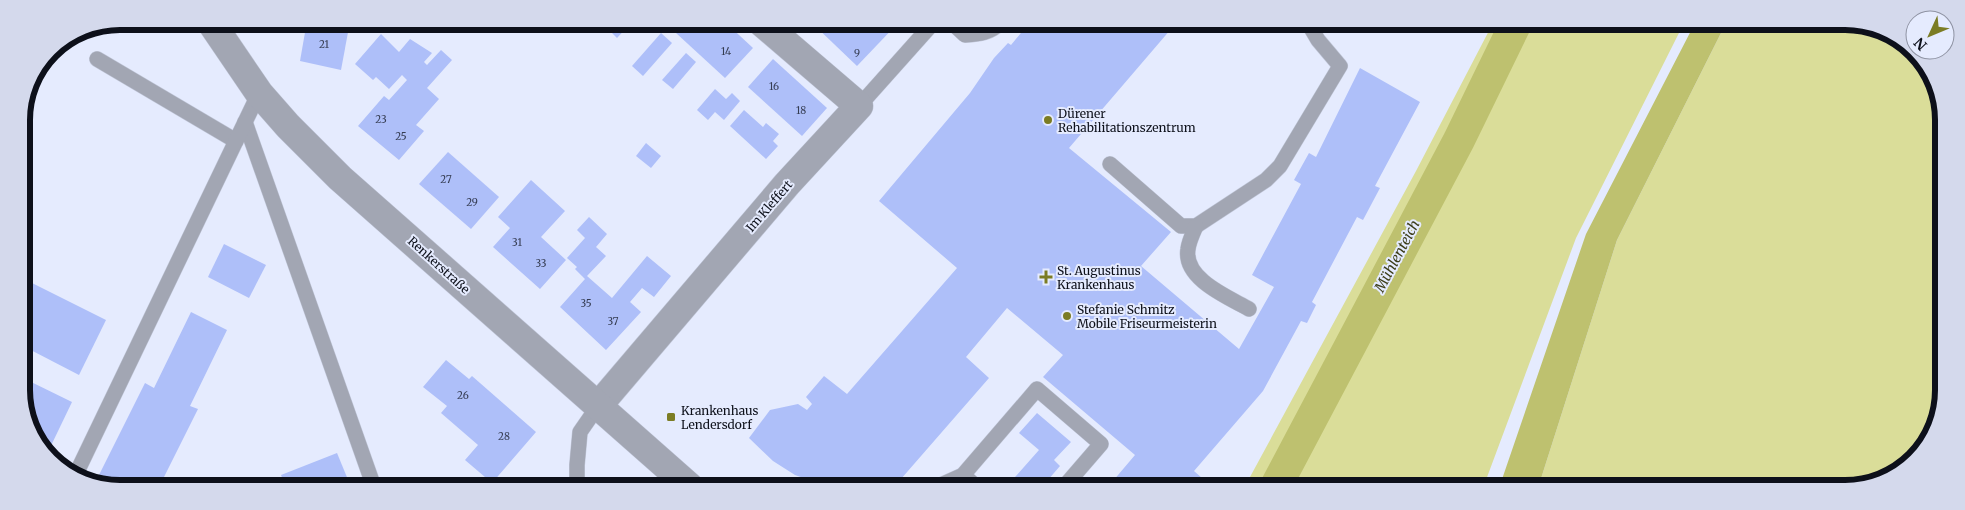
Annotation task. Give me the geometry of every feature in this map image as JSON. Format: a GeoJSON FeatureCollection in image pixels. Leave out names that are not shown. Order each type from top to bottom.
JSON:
{"type":"FeatureCollection","features":[{"type":"Feature","properties":{"kind":"street","name":"Renkerstraße"},"geometry":{"type":"LineString","coordinates":[[216,30],[259,94],[340,178],[682,480]]}},
{"type":"Feature","properties":{"kind":"street"},"geometry":{"type":"LineString","coordinates":[[770,30],[859,106]]}},
{"type":"Feature","properties":{"kind":"street","name":"Im Kleffert"},"geometry":{"type":"LineString","coordinates":[[598,406],[787,184],[859,106]]}},
{"type":"Feature","properties":{"kind":"lane"},"geometry":{"type":"LineString","coordinates":[[859,106],[927,30]]}},
{"type":"Feature","properties":{"kind":"lane"},"geometry":{"type":"LineString","coordinates":[[960,30],[965,35],[981,34],[992,30]]}},
{"type":"Feature","properties":{"kind":"lane"},"geometry":{"type":"LineString","coordinates":[[1110,164],[1181,226],[1196,226],[1266,180],[1280,166],[1340,66],[1312,30]]}},
{"type":"Feature","properties":{"kind":"lane"},"geometry":{"type":"LineString","coordinates":[[96,58],[236,140]]}},
{"type":"Feature","properties":{"kind":"lane"},"geometry":{"type":"LineString","coordinates":[[78,469],[259,94]]}},
{"type":"Feature","properties":{"kind":"lane"},"geometry":{"type":"LineString","coordinates":[[245,122],[372,480]]}},
{"type":"Feature","properties":{"kind":"lane"},"geometry":{"type":"LineString","coordinates":[[1196,226],[1188,250],[1189,261],[1196,275],[1249,310]]}},
{"type":"Feature","properties":{"kind":"lane"},"geometry":{"type":"LineString","coordinates":[[952,480],[963,475],[1037,389],[1101,444],[1070,480]]}},
{"type":"Feature","properties":{"kind":"lane"},"geometry":{"type":"LineString","coordinates":[[577,480],[580,432],[598,406]]}},
{"type":"Feature","properties":{"kind":"lane"},"geometry":{"type":"LineString","coordinates":[[963,475],[969,480]]}},
{"type":"Feature","properties":{"kind":"shaded area"},"geometry":{"type":"Polygon","coordinates":[[[1489,30],[1680,30],[1576,238],[1486,480],[1248,480],[1416,171],[1489,30]]]}},
{"type":"Feature","properties":{"kind":"shaded area"},"geometry":{"type":"Polygon","coordinates":[[[1691,30],[1722,30],[1617,240],[1541,480],[1502,480],[1586,234],[1691,30]]]}},
{"type":"Feature","properties":{"kind":"shaded area"},"geometry":{"type":"Polygon","coordinates":[[[1722,30],[1851,30],[1879,37],[1905,53],[1905,60],[1912,60],[1926,80],[1933,102],[1935,120],[1935,390],[1933,408],[1926,430],[1909,454],[1895,465],[1879,473],[1851,480],[1541,480],[1617,240],[1722,30]]]}},
{"type":"Feature","properties":{"kind":"building"},"geometry":{"type":"Polygon","coordinates":[[[305,30],[348,30],[341,70],[300,61],[305,30]]]}},
{"type":"Feature","properties":{"kind":"building"},"geometry":{"type":"Polygon","coordinates":[[[609,30],[624,30],[617,38],[609,30]]]}},
{"type":"Feature","properties":{"kind":"building"},"geometry":{"type":"Polygon","coordinates":[[[679,30],[734,30],[753,48],[725,78],[676,33],[679,30]]]}},
{"type":"Feature","properties":{"kind":"building"},"geometry":{"type":"Polygon","coordinates":[[[819,30],[891,30],[857,66],[819,30]]]}},
{"type":"Feature","properties":{"kind":"building"},"geometry":{"type":"Polygon","coordinates":[[[1023,30],[1170,30],[1069,148],[1171,232],[1141,266],[1239,349],[1274,287],[1252,275],[1301,184],[1294,180],[1309,153],[1316,157],[1360,68],[1420,102],[1375,186],[1380,188],[1363,220],[1357,217],[1312,302],[1316,305],[1307,323],[1301,321],[1263,391],[1194,471],[1204,480],[1114,480],[1135,455],[1043,377],[1063,355],[1007,308],[966,357],[989,378],[900,480],[809,480],[795,475],[773,461],[749,438],[770,410],[798,404],[807,410],[812,404],[806,397],[824,376],[847,394],[957,268],[879,201],[970,93],[994,58],[1008,43],[1011,45],[1023,30]]]}},
{"type":"Feature","properties":{"kind":"building"},"geometry":{"type":"Polygon","coordinates":[[[661,33],[672,43],[643,76],[632,66],[661,33]]]}},
{"type":"Feature","properties":{"kind":"building"},"geometry":{"type":"Polygon","coordinates":[[[381,34],[399,52],[410,39],[432,53],[424,62],[427,65],[441,50],[452,60],[427,88],[439,99],[416,125],[424,131],[399,160],[358,126],[384,96],[389,100],[407,80],[402,75],[389,89],[376,77],[373,80],[355,64],[381,34]]]}},
{"type":"Feature","properties":{"kind":"building"},"geometry":{"type":"Polygon","coordinates":[[[686,53],[696,62],[673,89],[662,80],[686,53]]]}},
{"type":"Feature","properties":{"kind":"building"},"geometry":{"type":"Polygon","coordinates":[[[773,59],[827,108],[802,136],[748,87],[773,59]]]}},
{"type":"Feature","properties":{"kind":"building"},"geometry":{"type":"Polygon","coordinates":[[[715,89],[726,99],[732,93],[740,101],[724,120],[715,112],[708,120],[697,110],[715,89]]]}},
{"type":"Feature","properties":{"kind":"building"},"geometry":{"type":"Polygon","coordinates":[[[744,110],[763,127],[766,123],[779,134],[773,141],[778,146],[766,159],[730,126],[744,110]]]}},
{"type":"Feature","properties":{"kind":"building"},"geometry":{"type":"Polygon","coordinates":[[[646,143],[661,156],[651,168],[636,156],[646,143]]]}},
{"type":"Feature","properties":{"kind":"building"},"geometry":{"type":"Polygon","coordinates":[[[448,152],[499,197],[471,229],[419,184],[448,152]]]}},
{"type":"Feature","properties":{"kind":"building"},"geometry":{"type":"Polygon","coordinates":[[[531,180],[565,211],[541,237],[566,260],[540,289],[493,247],[510,228],[498,217],[531,180]]]}},
{"type":"Feature","properties":{"kind":"building"},"geometry":{"type":"Polygon","coordinates":[[[589,217],[607,234],[596,247],[606,256],[587,276],[612,298],[647,256],[671,276],[654,297],[642,288],[630,302],[641,312],[606,350],[560,307],[585,279],[575,269],[577,267],[567,258],[585,238],[577,230],[589,217]]]}},
{"type":"Feature","properties":{"kind":"building"},"geometry":{"type":"Polygon","coordinates":[[[224,244],[266,265],[249,298],[208,277],[224,244]]]}},
{"type":"Feature","properties":{"kind":"building"},"geometry":{"type":"Polygon","coordinates":[[[30,282],[106,320],[79,375],[30,350],[30,282]]]}},
{"type":"Feature","properties":{"kind":"building"},"geometry":{"type":"Polygon","coordinates":[[[191,312],[227,330],[190,406],[198,409],[163,479],[165,480],[114,480],[98,477],[145,383],[154,388],[191,312]]]}},
{"type":"Feature","properties":{"kind":"building"},"geometry":{"type":"Polygon","coordinates":[[[446,360],[469,379],[472,376],[536,432],[495,480],[488,480],[465,460],[478,445],[441,413],[447,406],[423,387],[446,360]]]}},
{"type":"Feature","properties":{"kind":"building"},"geometry":{"type":"Polygon","coordinates":[[[30,381],[72,402],[50,447],[39,430],[35,419],[30,396],[30,381]]]}},
{"type":"Feature","properties":{"kind":"building"},"geometry":{"type":"Polygon","coordinates":[[[1037,413],[1071,442],[1054,460],[1060,466],[1048,480],[1019,480],[1015,477],[1039,450],[1019,433],[1037,413]]]}},
{"type":"Feature","properties":{"kind":"building"},"geometry":{"type":"Polygon","coordinates":[[[337,453],[348,480],[283,480],[281,475],[337,453]]]}},
{"type":"Feature","properties":{"kind":"waterway","name":"Mühlenteich"},"geometry":{"type":"LineString","coordinates":[[1279,480],[1459,140],[1513,30]]}},
{"type":"Feature","properties":{"kind":"place","name":"Dürener Rehabilitationszentrum"},"geometry":{"type":"Point","coordinates":[1048,120]}},
{"type":"Feature","properties":{"kind":"place","name":"St. Augustinus Krankenhaus"},"geometry":{"type":"Point","coordinates":[1046,277]}},
{"type":"Feature","properties":{"kind":"place","name":"Stefanie Schmitz Mobile Friseurmeisterin"},"geometry":{"type":"Point","coordinates":[1067,316]}},
{"type":"Feature","properties":{"kind":"place","name":"Krankenhaus Lendersdorf"},"geometry":{"type":"Point","coordinates":[671,417]}}]}
